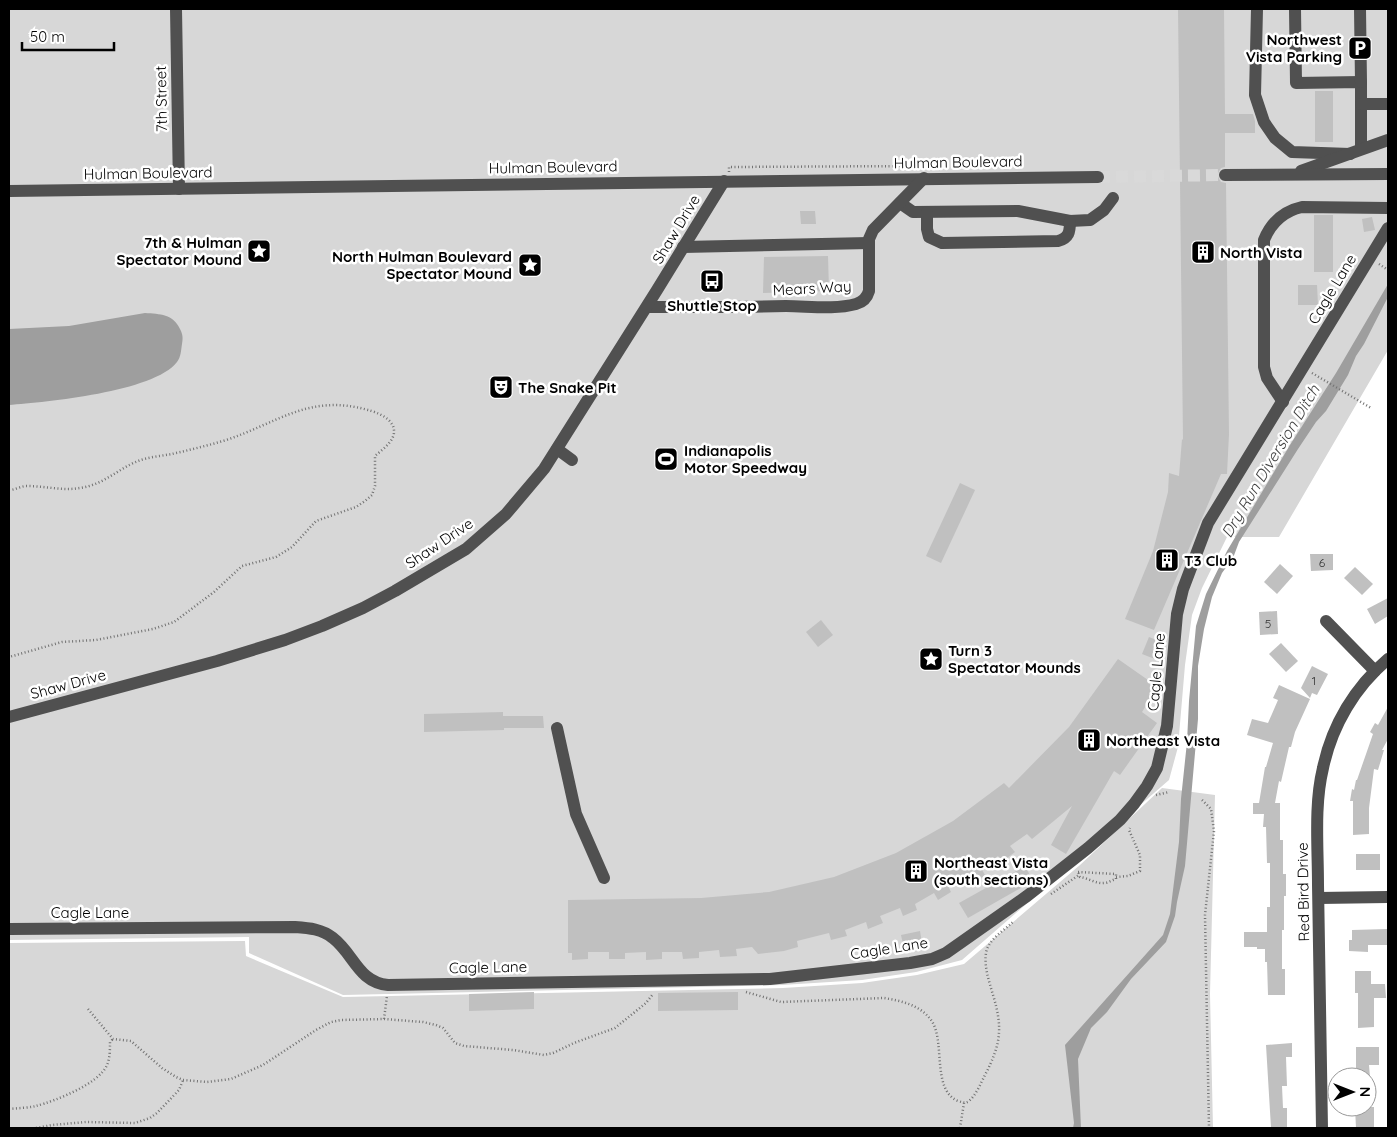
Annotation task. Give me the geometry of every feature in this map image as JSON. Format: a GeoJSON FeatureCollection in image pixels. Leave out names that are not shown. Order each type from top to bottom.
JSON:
{"type":"FeatureCollection","features":[{"type":"Feature","properties":{"kind":"street","name":"7th Street"},"geometry":{"type":"LineString","coordinates":[[176,9],[179,189]]}},
{"type":"Feature","properties":{"kind":"street"},"geometry":{"type":"LineString","coordinates":[[1257,9],[1255,95],[1264,122],[1275,138],[1292,152],[1355,152]]}},
{"type":"Feature","properties":{"kind":"street"},"geometry":{"type":"LineString","coordinates":[[1295,9],[1296,83],[1361,82]]}},
{"type":"Feature","properties":{"kind":"street"},"geometry":{"type":"LineString","coordinates":[[1355,152],[1361,104],[1360,9]]}},
{"type":"Feature","properties":{"kind":"street"},"geometry":{"type":"LineString","coordinates":[[1361,104],[1388,104]]}},
{"type":"Feature","properties":{"kind":"street"},"geometry":{"type":"LineString","coordinates":[[1291,175],[1388,140]]}},
{"type":"Feature","properties":{"kind":"street"},"geometry":{"type":"LineString","coordinates":[[1226,175],[1388,174]]}},
{"type":"Feature","properties":{"kind":"street","name":"Hulman Boulevard"},"geometry":{"type":"LineString","coordinates":[[9,191],[1098,177]]}},
{"type":"Feature","properties":{"kind":"street"},"geometry":{"type":"LineString","coordinates":[[683,247],[869,243],[874,230],[924,178]]}},
{"type":"Feature","properties":{"kind":"street","name":"Shaw Drive"},"geometry":{"type":"LineString","coordinates":[[9,717],[268,646],[363,608],[466,549],[506,514],[532,485],[647,307],[724,181]]}},
{"type":"Feature","properties":{"kind":"street"},"geometry":{"type":"LineString","coordinates":[[900,203],[905,209],[913,212],[1018,211],[1070,221],[1090,220],[1104,210],[1113,198]]}},
{"type":"Feature","properties":{"kind":"street"},"geometry":{"type":"LineString","coordinates":[[1283,402],[1266,378],[1264,367],[1264,240],[1267,231],[1291,209],[1302,207],[1388,208]]}},
{"type":"Feature","properties":{"kind":"street"},"geometry":{"type":"LineString","coordinates":[[927,212],[929,237],[942,243],[1064,240],[1070,230],[1070,221]]}},
{"type":"Feature","properties":{"kind":"street","name":"Cagle Lane"},"geometry":{"type":"LineString","coordinates":[[9,929],[295,927],[314,929],[332,937],[343,947],[370,980],[388,985],[770,979],[910,963],[932,958],[956,947],[1027,896],[1088,848],[1120,820],[1147,786],[1156,768],[1167,726],[1177,614],[1183,589],[1209,521],[1388,228]]}},
{"type":"Feature","properties":{"kind":"street","name":"Mears Way"},"geometry":{"type":"LineString","coordinates":[[647,307],[828,306],[857,304],[867,296],[869,291],[869,243]]}},
{"type":"Feature","properties":{"kind":"street"},"geometry":{"type":"LineString","coordinates":[[557,449],[572,460]]}},
{"type":"Feature","properties":{"kind":"street"},"geometry":{"type":"LineString","coordinates":[[1326,621],[1375,671]]}},
{"type":"Feature","properties":{"kind":"street","name":"Red Bird Drive"},"geometry":{"type":"LineString","coordinates":[[1322,1128],[1318,798],[1323,767],[1331,740],[1342,716],[1356,694],[1388,659]]}},
{"type":"Feature","properties":{"kind":"street"},"geometry":{"type":"LineString","coordinates":[[556,728],[576,814],[604,878]]}},
{"type":"Feature","properties":{"kind":"street"},"geometry":{"type":"LineString","coordinates":[[1318,898],[1388,897]]}},
{"type":"Feature","properties":{"kind":"path"},"geometry":{"type":"LineString","coordinates":[[1381,266],[1388,270]]}},
{"type":"Feature","properties":{"kind":"path"},"geometry":{"type":"LineString","coordinates":[[1315,375],[1371,408]]}},
{"type":"Feature","properties":{"kind":"path"},"geometry":{"type":"LineString","coordinates":[[9,490],[25,486],[81,488],[103,481],[138,460],[188,451],[225,440],[308,408],[330,405],[355,406],[377,412],[391,423],[394,428],[394,436],[390,442],[375,456],[375,486],[372,495],[356,507],[316,521],[292,547],[276,557],[242,566],[214,592],[174,622],[153,629],[96,640],[62,642],[9,657]]}},
{"type":"Feature","properties":{"kind":"path"},"geometry":{"type":"LineString","coordinates":[[1152,796],[1161,792],[1169,792]]}},
{"type":"Feature","properties":{"kind":"path"},"geometry":{"type":"LineString","coordinates":[[1202,800],[1211,809],[1214,831],[1205,915],[1209,1128]]}},
{"type":"Feature","properties":{"kind":"path"},"geometry":{"type":"LineString","coordinates":[[1049,895],[1079,875],[1078,872],[1128,876],[1140,872],[1142,861],[1129,830],[1130,824]]}},
{"type":"Feature","properties":{"kind":"path"},"geometry":{"type":"LineString","coordinates":[[1079,875],[1080,877],[1104,883],[1116,879],[1116,876]]}},
{"type":"Feature","properties":{"kind":"path"},"geometry":{"type":"LineString","coordinates":[[744,992],[781,1002],[884,998],[899,1000],[915,1006],[924,1012],[936,1031],[939,1043],[940,1070],[944,1084],[955,1100],[964,1103],[968,1102],[978,1089],[995,1056],[998,1045],[999,1022],[986,974],[986,952],[991,942],[1014,921]]}},
{"type":"Feature","properties":{"kind":"path"},"geometry":{"type":"LineString","coordinates":[[384,1019],[388,985]]}},
{"type":"Feature","properties":{"kind":"path"},"geometry":{"type":"LineString","coordinates":[[88,1009],[113,1040],[131,1041],[162,1068],[183,1080],[207,1082],[231,1079],[263,1065],[316,1030],[341,1020],[384,1019],[423,1022],[443,1028],[455,1043],[464,1046],[513,1050],[544,1055],[615,1028],[646,1003],[652,994],[661,993]]}},
{"type":"Feature","properties":{"kind":"path"},"geometry":{"type":"LineString","coordinates":[[9,1109],[35,1106],[51,1101],[88,1084],[100,1076],[107,1066],[110,1042],[113,1040]]}},
{"type":"Feature","properties":{"kind":"path"},"geometry":{"type":"LineString","coordinates":[[36,1128],[86,1122],[134,1123],[150,1118],[179,1090],[183,1080]]}},
{"type":"Feature","properties":{"kind":"path"},"geometry":{"type":"LineString","coordinates":[[960,1128],[964,1103]]}},
{"type":"Feature","properties":{"kind":"shaded area","name":"Indianapolis Motor Speedway"},"geometry":{"type":"Polygon","coordinates":[[[9,9],[1388,9],[1388,350],[1279,537],[1227,537],[1202,588],[1192,615],[1185,665],[1178,747],[1169,780],[962,960],[916,972],[862,980],[782,985],[343,995],[249,953],[249,937],[9,940],[9,9]]]}},
{"type":"Feature","properties":{"kind":"shaded area"},"geometry":{"type":"Polygon","coordinates":[[[1388,284],[1388,297],[1356,356],[1348,375],[1239,542],[1233,558],[1222,573],[1212,597],[1198,666],[1198,719],[1185,866],[1175,916],[1166,942],[1131,979],[1107,1012],[1091,1028],[1078,1059],[1081,1128],[1073,1128],[1065,1045],[1163,935],[1170,914],[1179,842],[1196,626],[1206,594],[1227,551],[1388,284]]]}},
{"type":"Feature","properties":{"kind":"shaded area"},"geometry":{"type":"Polygon","coordinates":[[[145,313],[161,315],[174,320],[182,333],[183,340],[179,358],[165,372],[146,381],[98,394],[9,405],[9,329],[69,326],[145,313]]]}},
{"type":"Feature","properties":{"kind":"shaded area"},"geometry":{"type":"Polygon","coordinates":[[[1162,788],[1215,795],[1210,994],[1213,1128],[9,1128],[9,943],[245,941],[246,956],[343,997],[783,988],[862,983],[917,975],[964,964],[1080,865],[1162,788]]]}},
{"type":"Feature","properties":{"kind":"building","name":"North Vista"},"geometry":{"type":"Polygon","coordinates":[[[1178,9],[1224,9],[1225,114],[1253,114],[1255,133],[1225,133],[1225,167],[1221,168],[1217,175],[1221,182],[1226,183],[1229,434],[1227,474],[1221,474],[1154,630],[1125,619],[1153,551],[1168,492],[1169,473],[1179,476],[1183,440],[1178,9]]]}},
{"type":"Feature","properties":{"kind":"building"},"geometry":{"type":"Polygon","coordinates":[[[1315,91],[1333,91],[1333,142],[1315,142],[1315,91]]]}},
{"type":"Feature","properties":{"kind":"building"},"geometry":{"type":"Polygon","coordinates":[[[800,211],[815,211],[816,224],[801,224],[800,211]]]}},
{"type":"Feature","properties":{"kind":"building"},"geometry":{"type":"Polygon","coordinates":[[[1314,215],[1333,215],[1333,272],[1314,272],[1314,215]]]}},
{"type":"Feature","properties":{"kind":"building"},"geometry":{"type":"Polygon","coordinates":[[[1372,217],[1375,230],[1364,232],[1362,219],[1372,217]]]}},
{"type":"Feature","properties":{"kind":"building"},"geometry":{"type":"Polygon","coordinates":[[[828,256],[829,291],[763,293],[764,257],[828,256]]]}},
{"type":"Feature","properties":{"kind":"building"},"geometry":{"type":"Polygon","coordinates":[[[1298,285],[1317,285],[1318,305],[1298,305],[1298,285]]]}},
{"type":"Feature","properties":{"kind":"building"},"geometry":{"type":"Polygon","coordinates":[[[960,483],[975,490],[941,563],[926,556],[960,483]]]}},
{"type":"Feature","properties":{"kind":"building"},"geometry":{"type":"Polygon","coordinates":[[[1310,554],[1333,554],[1333,570],[1311,571],[1310,554]]]}},
{"type":"Feature","properties":{"kind":"building"},"geometry":{"type":"Polygon","coordinates":[[[1280,564],[1293,576],[1277,594],[1264,582],[1280,564]]]}},
{"type":"Feature","properties":{"kind":"building"},"geometry":{"type":"Polygon","coordinates":[[[1355,567],[1373,584],[1362,595],[1344,578],[1355,567]]]}},
{"type":"Feature","properties":{"kind":"building"},"geometry":{"type":"Polygon","coordinates":[[[1388,598],[1388,616],[1375,624],[1367,609],[1388,598]]]}},
{"type":"Feature","properties":{"kind":"building"},"geometry":{"type":"Polygon","coordinates":[[[1277,611],[1278,634],[1260,635],[1259,612],[1277,611]]]}},
{"type":"Feature","properties":{"kind":"building"},"geometry":{"type":"Polygon","coordinates":[[[821,620],[833,635],[818,647],[806,632],[821,620]]]}},
{"type":"Feature","properties":{"kind":"building"},"geometry":{"type":"Polygon","coordinates":[[[1149,637],[1166,644],[1160,661],[1142,654],[1149,637]]]}},
{"type":"Feature","properties":{"kind":"building"},"geometry":{"type":"Polygon","coordinates":[[[1281,643],[1298,661],[1286,672],[1269,654],[1281,643]]]}},
{"type":"Feature","properties":{"kind":"building","name":"Northeast Vista (south sections)"},"geometry":{"type":"Polygon","coordinates":[[[1118,659],[1158,687],[1142,712],[1157,723],[1120,775],[1114,771],[1066,854],[1051,845],[1072,806],[1032,839],[1027,834],[1010,846],[1015,852],[1002,862],[998,856],[981,868],[985,875],[971,885],[966,876],[948,886],[951,892],[938,900],[934,893],[915,904],[917,910],[903,916],[900,908],[880,916],[883,923],[868,929],[866,922],[845,930],[847,936],[831,940],[829,933],[797,941],[798,947],[784,951],[758,954],[752,947],[736,949],[737,956],[720,957],[719,950],[699,952],[699,958],[683,959],[682,952],[662,952],[662,959],[646,960],[646,952],[625,953],[625,959],[609,959],[609,952],[588,952],[588,959],[572,960],[572,953],[568,953],[568,900],[701,898],[769,892],[834,877],[896,853],[953,821],[1004,783],[1009,788],[1069,727],[1118,659]]]}},
{"type":"Feature","properties":{"kind":"building"},"geometry":{"type":"Polygon","coordinates":[[[1312,666],[1328,674],[1317,695],[1312,693],[1310,698],[1301,688],[1312,666]]]}},
{"type":"Feature","properties":{"kind":"building"},"geometry":{"type":"Polygon","coordinates":[[[1279,685],[1310,699],[1295,732],[1291,747],[1289,747],[1275,803],[1280,803],[1280,840],[1283,840],[1283,874],[1286,874],[1284,930],[1282,930],[1282,969],[1285,969],[1285,995],[1268,995],[1265,949],[1244,947],[1244,932],[1267,932],[1267,907],[1270,907],[1270,863],[1267,863],[1266,827],[1263,827],[1264,814],[1253,814],[1253,803],[1259,803],[1265,767],[1273,743],[1247,735],[1252,719],[1268,723],[1278,700],[1273,698],[1279,685]]]}},
{"type":"Feature","properties":{"kind":"building"},"geometry":{"type":"Polygon","coordinates":[[[1388,707],[1388,739],[1382,750],[1384,750],[1378,770],[1374,769],[1369,808],[1369,834],[1353,835],[1353,801],[1350,801],[1352,789],[1354,790],[1373,734],[1370,732],[1375,723],[1378,725],[1388,707]]]}},
{"type":"Feature","properties":{"kind":"building"},"geometry":{"type":"Polygon","coordinates":[[[503,712],[503,716],[543,716],[544,728],[424,732],[424,714],[503,712]]]}},
{"type":"Feature","properties":{"kind":"building"},"geometry":{"type":"Polygon","coordinates":[[[1356,854],[1380,854],[1380,870],[1356,870],[1356,854]]]}},
{"type":"Feature","properties":{"kind":"building"},"geometry":{"type":"Polygon","coordinates":[[[1025,866],[1033,881],[968,918],[959,903],[1025,866]]]}},
{"type":"Feature","properties":{"kind":"building"},"geometry":{"type":"Polygon","coordinates":[[[1388,929],[1388,945],[1368,945],[1368,952],[1349,951],[1349,940],[1352,940],[1352,930],[1388,929]]]}},
{"type":"Feature","properties":{"kind":"building"},"geometry":{"type":"Polygon","coordinates":[[[920,931],[923,950],[905,953],[901,935],[920,931]]]}},
{"type":"Feature","properties":{"kind":"building"},"geometry":{"type":"Polygon","coordinates":[[[1355,971],[1371,971],[1371,984],[1385,984],[1386,998],[1374,998],[1374,1027],[1358,1028],[1358,993],[1355,993],[1355,971]]]}},
{"type":"Feature","properties":{"kind":"building"},"geometry":{"type":"Polygon","coordinates":[[[534,992],[534,1009],[469,1011],[469,994],[534,992]]]}},
{"type":"Feature","properties":{"kind":"building"},"geometry":{"type":"Polygon","coordinates":[[[738,992],[738,1010],[658,1011],[658,993],[738,992]]]}},
{"type":"Feature","properties":{"kind":"building"},"geometry":{"type":"Polygon","coordinates":[[[1292,1043],[1292,1057],[1286,1057],[1287,1086],[1282,1086],[1283,1108],[1287,1108],[1287,1128],[1271,1128],[1266,1045],[1292,1043]]]}},
{"type":"Feature","properties":{"kind":"building"},"geometry":{"type":"Polygon","coordinates":[[[1356,1047],[1379,1047],[1379,1065],[1356,1067],[1356,1047]]]}},
{"type":"Feature","properties":{"kind":"building"},"geometry":{"type":"Polygon","coordinates":[[[1355,1117],[1374,1117],[1374,1128],[1356,1128],[1355,1117]]]}},
{"type":"Feature","properties":{"kind":"tunnel"},"geometry":{"type":"LineString","coordinates":[[1098,177],[1225,175]]}},
{"type":"Feature","properties":{"kind":"place","name":"Northwest Vista Parking"},"geometry":{"type":"Point","coordinates":[1360,48]}},
{"type":"Feature","properties":{"kind":"place","name":"7th & Hulman Spectator Mound"},"geometry":{"type":"Point","coordinates":[259,251]}},
{"type":"Feature","properties":{"kind":"place","name":"North Vista"},"geometry":{"type":"Point","coordinates":[1203,252]}},
{"type":"Feature","properties":{"kind":"place","name":"North Hulman Boulevard Spectator Mound"},"geometry":{"type":"Point","coordinates":[530,265]}},
{"type":"Feature","properties":{"kind":"place","name":"Shuttle Stop"},"geometry":{"type":"Point","coordinates":[712,281]}},
{"type":"Feature","properties":{"kind":"place","name":"The Snake Pit"},"geometry":{"type":"Point","coordinates":[501,387]}},
{"type":"Feature","properties":{"kind":"place","name":"Indianapolis Motor Speedway"},"geometry":{"type":"Point","coordinates":[666,459]}},
{"type":"Feature","properties":{"kind":"place","name":"T3 Club"},"geometry":{"type":"Point","coordinates":[1167,560]}},
{"type":"Feature","properties":{"kind":"place","name":"Turn 3 Spectator Mounds"},"geometry":{"type":"Point","coordinates":[931,659]}},
{"type":"Feature","properties":{"kind":"place","name":"Northeast Vista"},"geometry":{"type":"Point","coordinates":[1089,740]}},
{"type":"Feature","properties":{"kind":"place","name":"Northeast Vista (south sections)"},"geometry":{"type":"Point","coordinates":[916,871]}},
{"type":"Feature","properties":{"kind":"water label","name":"Dry Run Diversion Ditch"},"geometry":{"type":"Point","coordinates":[1270,461]}}]}
